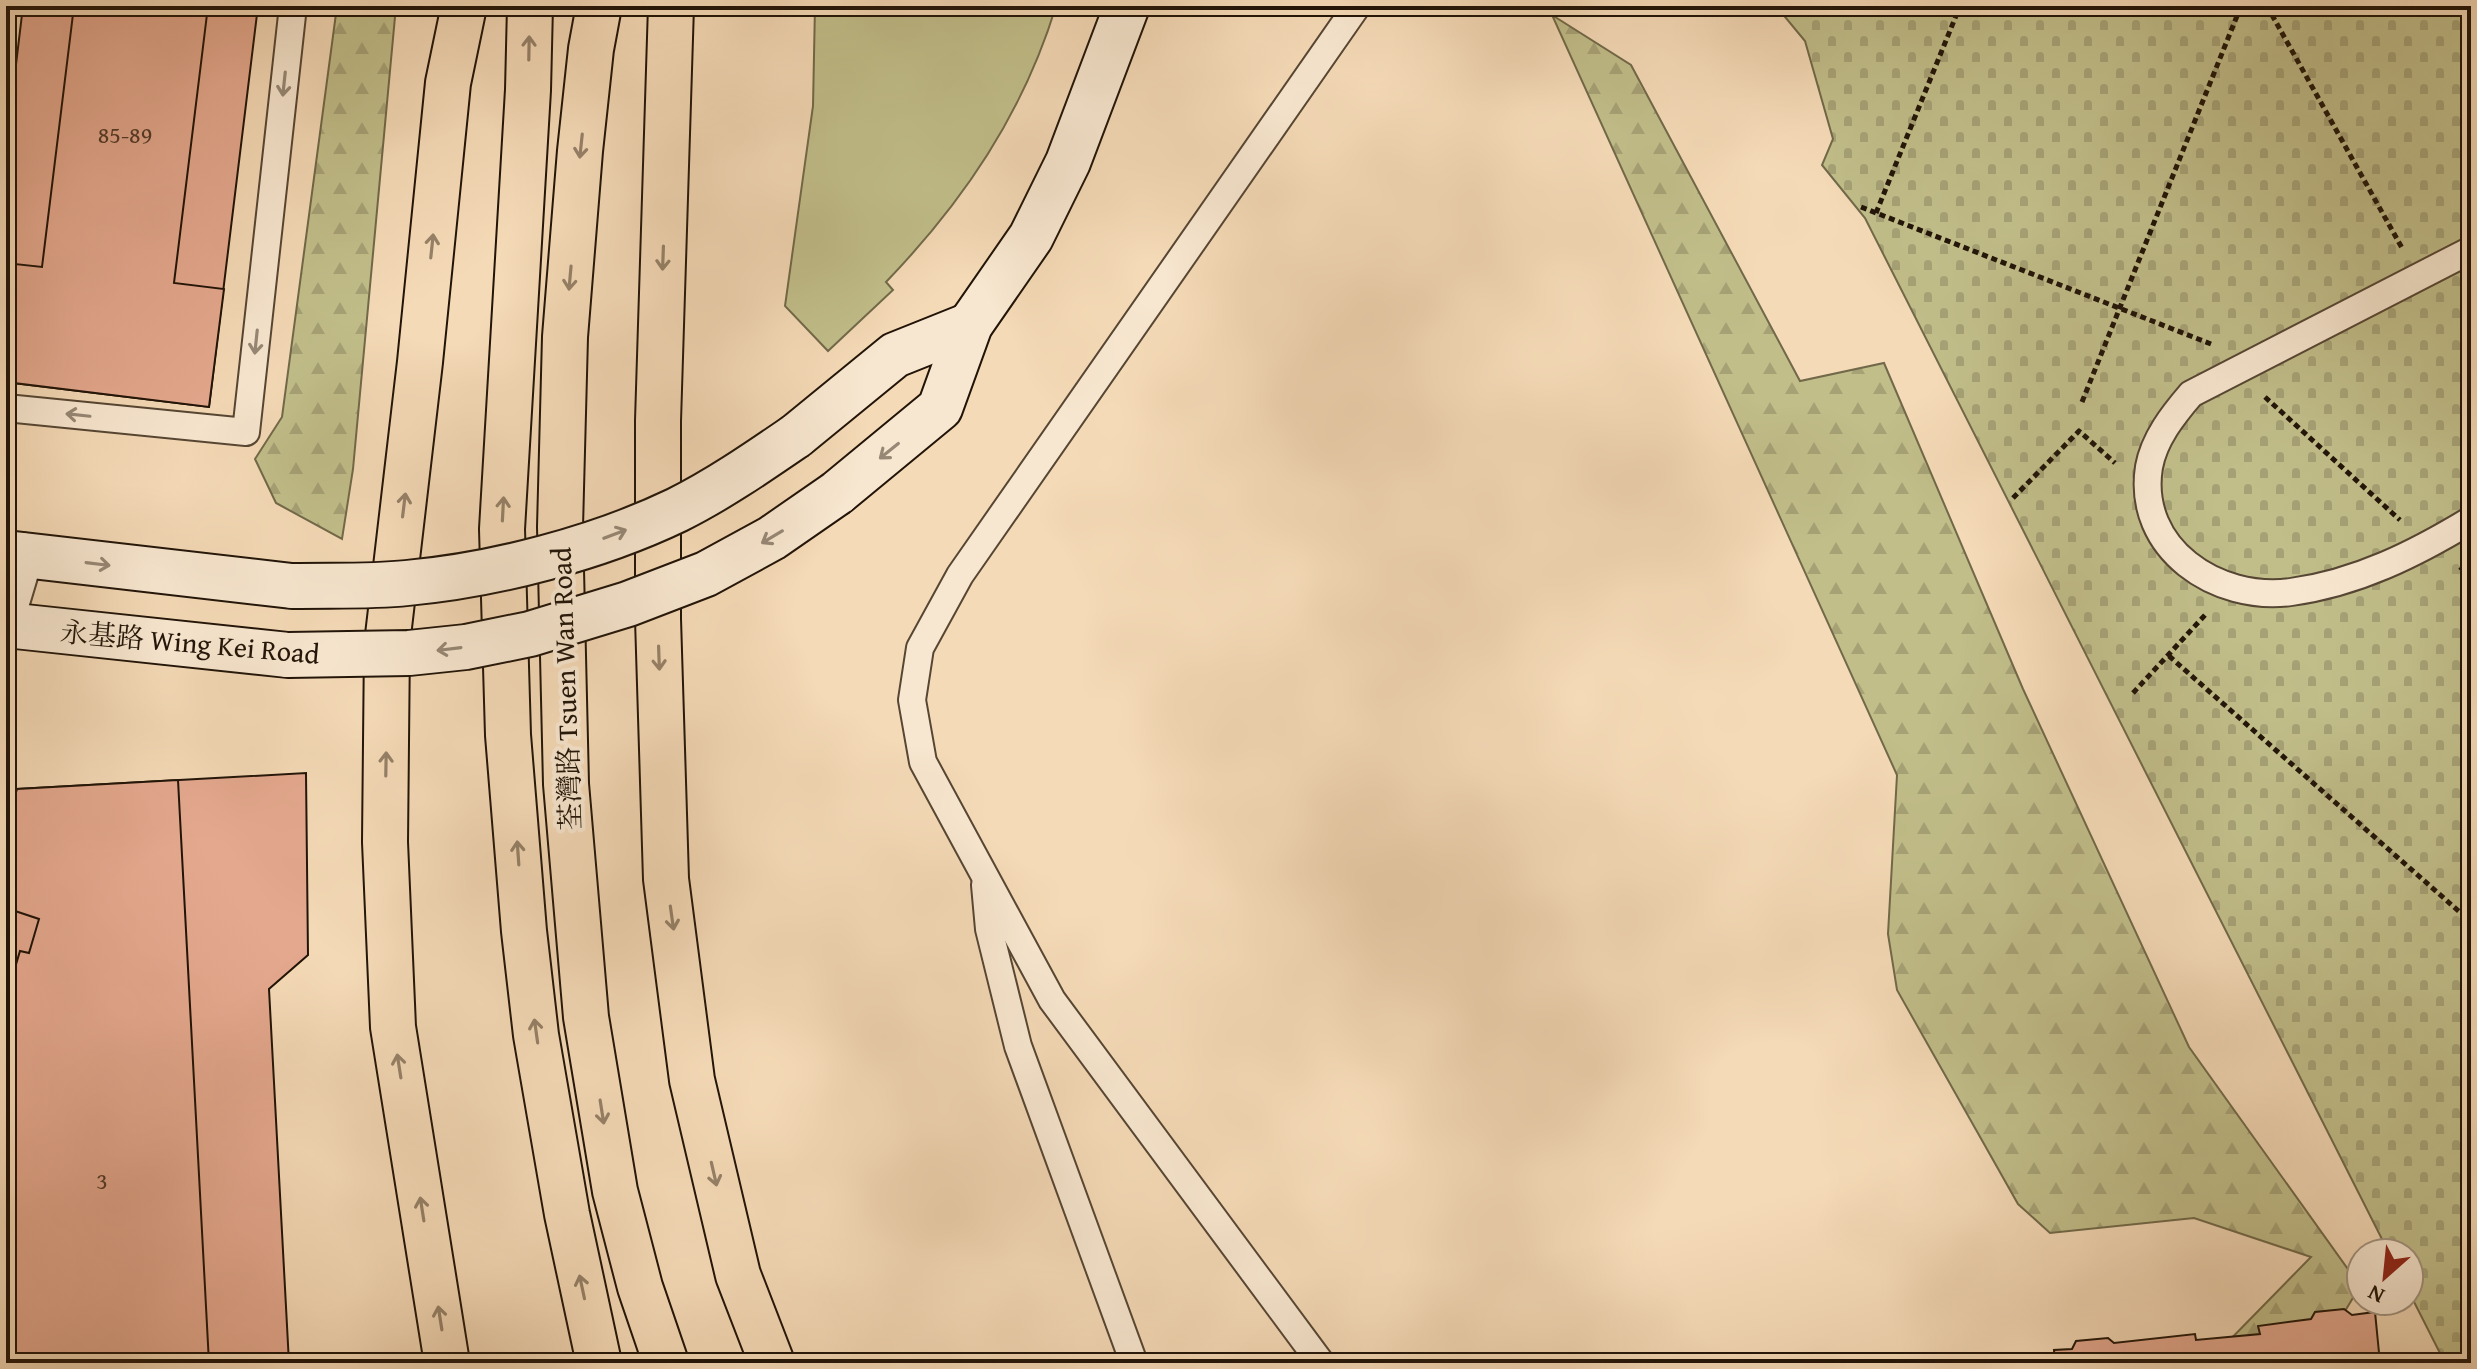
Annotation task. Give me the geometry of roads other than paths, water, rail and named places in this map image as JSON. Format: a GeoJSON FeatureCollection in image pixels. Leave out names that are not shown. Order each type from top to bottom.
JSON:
{"type":"FeatureCollection","features":[{"type":"Feature","properties":{"kind":"highway"},"geometry":{"type":"LineString","coordinates":[[447,1363],[393,1027],[385,842],[387,644],[448,83],[464,6]]}},
{"type":"Feature","properties":{"kind":"highway","name":"荃灣路 Tsuen Wan Road"},"geometry":{"type":"LineString","coordinates":[[530,6],[528,90],[502,529],[508,735],[536,1035],[567,1214],[599,1363]]}},
{"type":"Feature","properties":{"kind":"highway","name":"荃灣路 Tsuen Wan Road"},"geometry":{"type":"LineString","coordinates":[[599,6],[580,151],[565,337],[560,527],[566,784],[586,1017],[615,1191],[640,1287],[666,1363]]}},
{"type":"Feature","properties":{"kind":"highway"},"geometry":{"type":"LineString","coordinates":[[671,6],[658,421],[658,619],[666,879],[692,1080],[738,1275],[772,1363]]}},
{"type":"Feature","properties":{"kind":"street","name":"永基路 Wing Kei Road"},"geometry":{"type":"LineString","coordinates":[[6,625],[288,655],[409,653],[466,647],[530,634],[628,604],[706,574],[772,538],[837,493],[940,408],[970,325],[1031,237],[1068,162],[1127,6]]}},
{"type":"Feature","properties":{"kind":"street"},"geometry":{"type":"LineString","coordinates":[[6,605],[13,554],[292,586],[405,584],[512,566],[605,538],[676,510],[735,477],[796,436],[895,355],[970,325]]}},
{"type":"Feature","properties":{"kind":"lane"},"geometry":{"type":"LineString","coordinates":[[6,408],[246,432],[293,6]]}},
{"type":"Feature","properties":{"kind":"lane"},"geometry":{"type":"LineString","coordinates":[[1321,1363],[1052,1000],[923,762],[912,700],[920,648],[960,575],[1357,6]]}},
{"type":"Feature","properties":{"kind":"lane"},"geometry":{"type":"LineString","coordinates":[[2471,250],[2191,394],[2173,415],[2153,452],[2148,493],[2151,512],[2162,536],[2176,554],[2212,581],[2234,588],[2289,592],[2350,580],[2428,545],[2471,520]]}},
{"type":"Feature","properties":{"kind":"lane"},"geometry":{"type":"LineString","coordinates":[[984,874],[989,929],[1018,1046],[1134,1363]]}}]}
